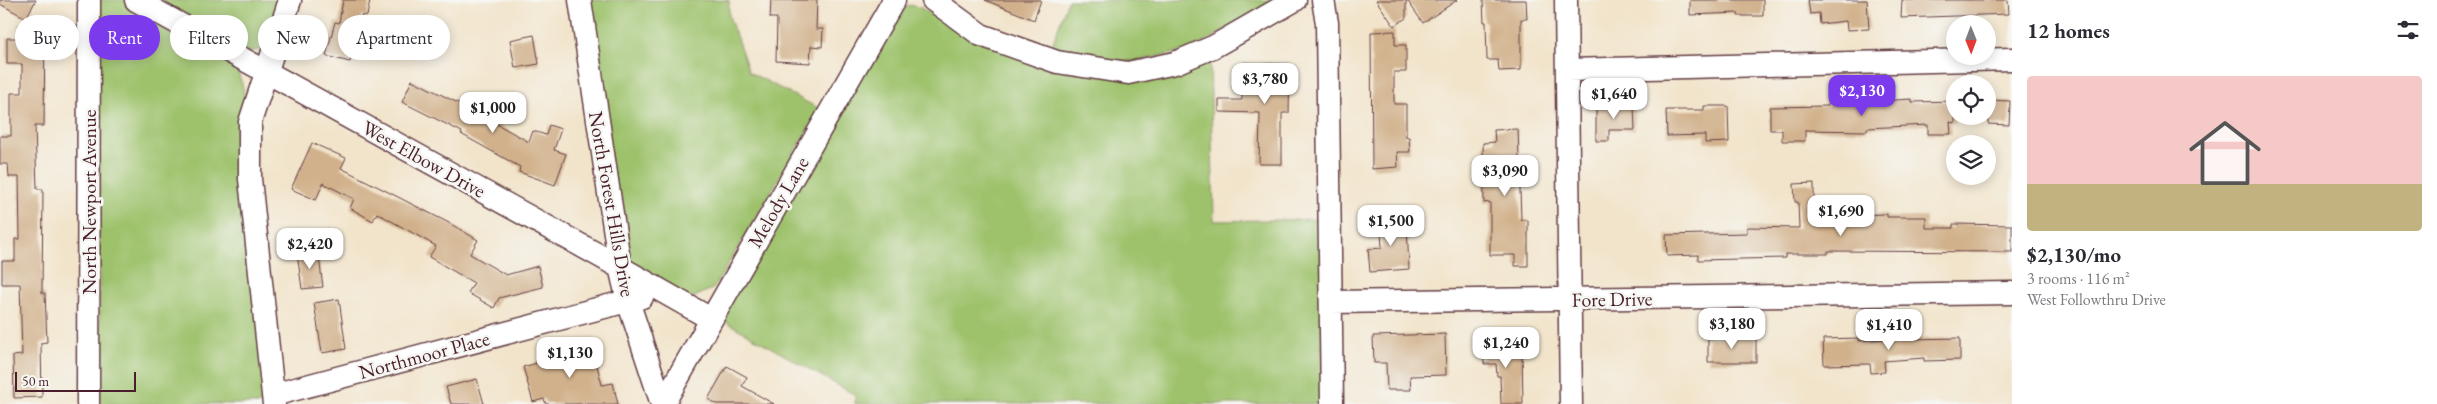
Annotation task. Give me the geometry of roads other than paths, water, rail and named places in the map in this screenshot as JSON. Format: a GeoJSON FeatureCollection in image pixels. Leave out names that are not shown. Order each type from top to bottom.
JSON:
{"type":"FeatureCollection","features":[{"type":"Feature","properties":{"kind":"street","name":"North Newport Avenue"},"geometry":{"type":"LineString","coordinates":[[88,404],[89,0]]}},
{"type":"Feature","properties":{"kind":"street","name":"West Elbow Drive"},"geometry":{"type":"LineString","coordinates":[[136,0],[620,267],[710,319]]}},
{"type":"Feature","properties":{"kind":"street"},"geometry":{"type":"LineString","coordinates":[[274,400],[250,179],[250,122],[290,0]]}},
{"type":"Feature","properties":{"kind":"street","name":"North Forest Hills Drive"},"geometry":{"type":"LineString","coordinates":[[580,0],[620,267],[628,301],[663,404]]}},
{"type":"Feature","properties":{"kind":"street","name":"Melody Lane"},"geometry":{"type":"LineString","coordinates":[[663,404],[894,0]]}},
{"type":"Feature","properties":{"kind":"street"},"geometry":{"type":"LineString","coordinates":[[933,0],[981,35],[1057,62],[1128,73],[1175,63],[1213,47],[1295,0]]}},
{"type":"Feature","properties":{"kind":"street"},"geometry":{"type":"LineString","coordinates":[[1322,0],[1327,23],[1332,404]]}},
{"type":"Feature","properties":{"kind":"street"},"geometry":{"type":"LineString","coordinates":[[1566,0],[1571,404]]}},
{"type":"Feature","properties":{"kind":"street"},"geometry":{"type":"LineString","coordinates":[[1568,70],[2012,59]]}},
{"type":"Feature","properties":{"kind":"street","name":"Northmoor Place"},"geometry":{"type":"LineString","coordinates":[[274,400],[662,291]]}},
{"type":"Feature","properties":{"kind":"street","name":"Fore Drive"},"geometry":{"type":"LineString","coordinates":[[1331,302],[2012,293]]}}]}
